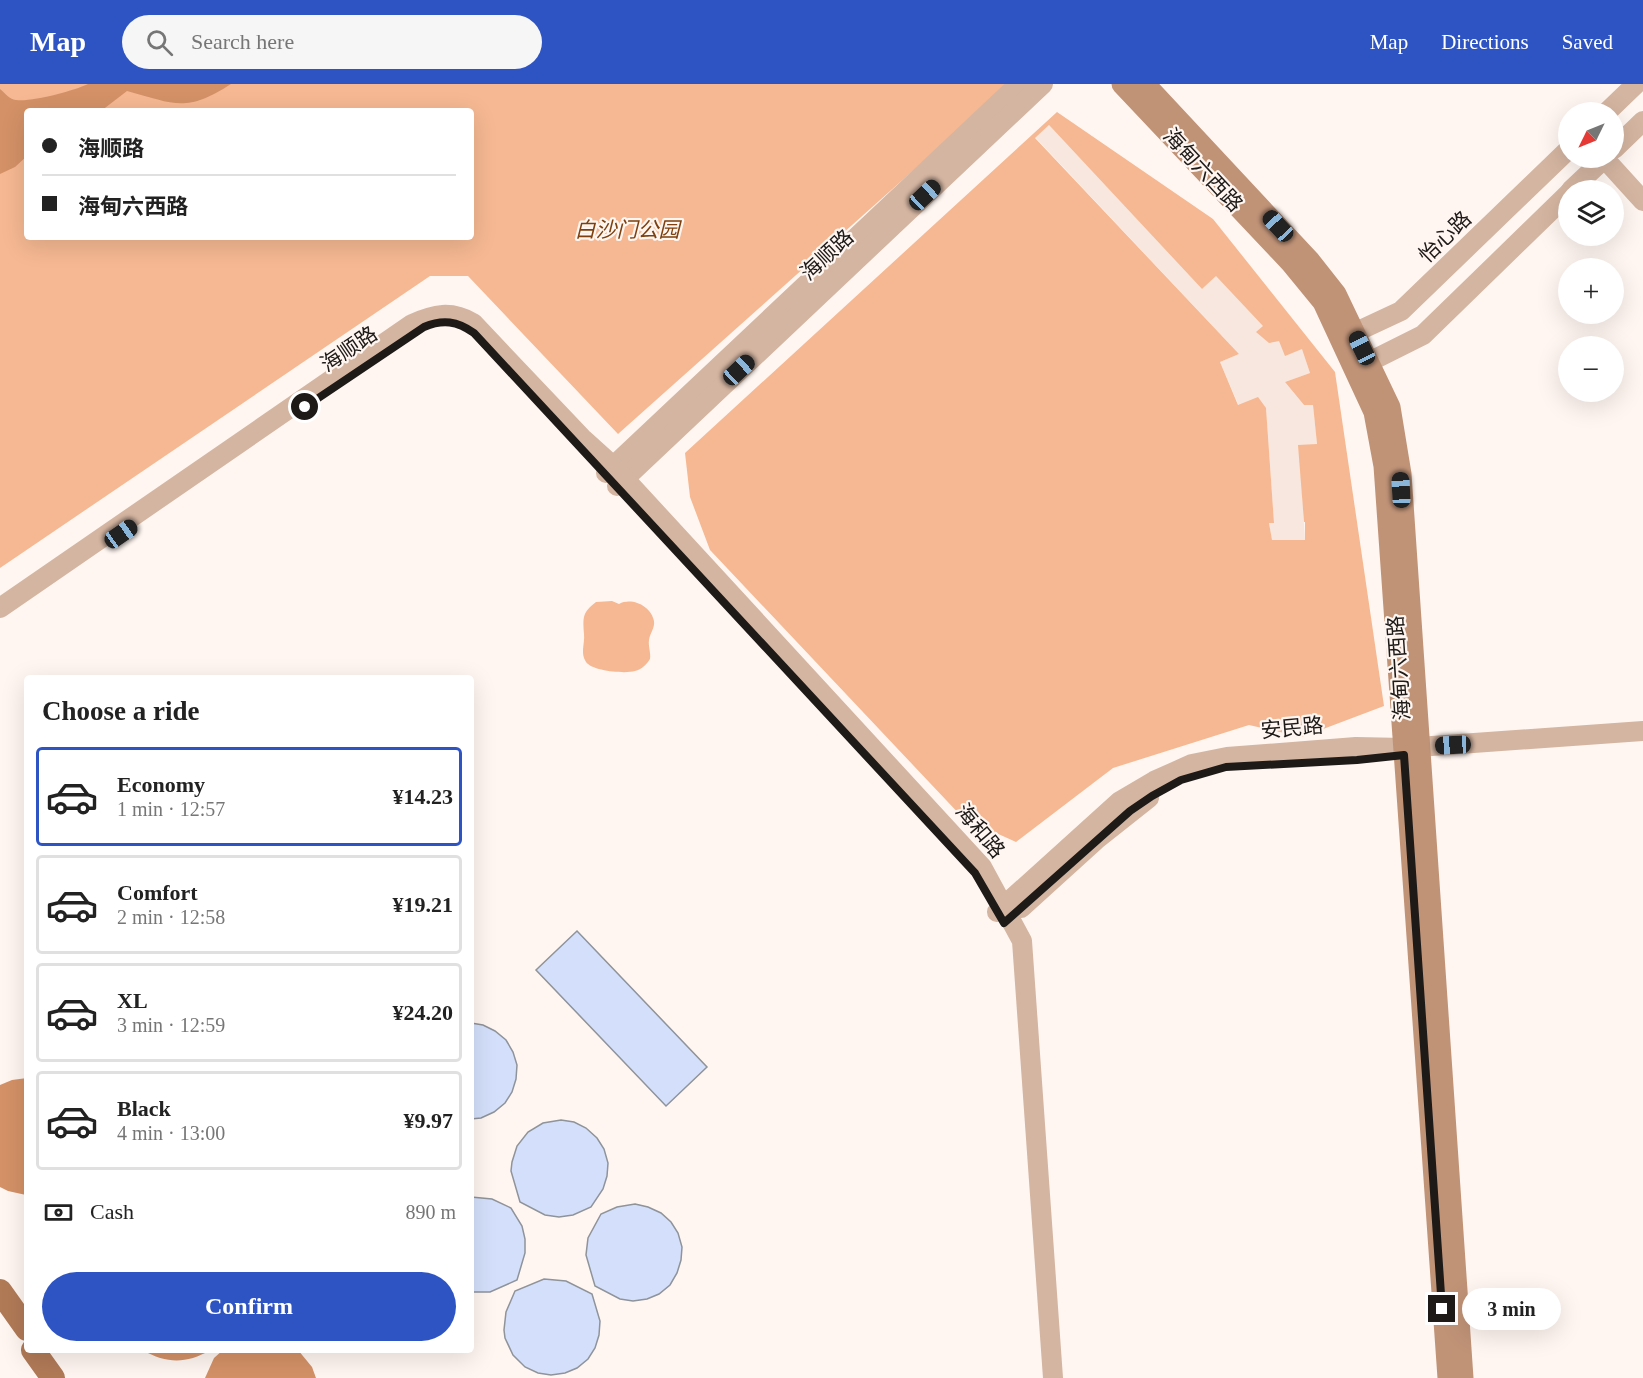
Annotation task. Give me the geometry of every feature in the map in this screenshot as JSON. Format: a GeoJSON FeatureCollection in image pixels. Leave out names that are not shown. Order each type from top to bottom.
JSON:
{"type":"FeatureCollection","features":[{"type":"Feature","properties":{"kind":"main road","name":"海甸六西路"},"geometry":{"type":"LineString","coordinates":[[1122,84],[1304,278],[1348,336]]}},
{"type":"Feature","properties":{"kind":"main road","name":"海甸六西路"},"geometry":{"type":"LineString","coordinates":[[1145,84],[1317,270],[1336,294],[1348,336],[1362,366],[1390,407],[1398,453],[1412,751],[1448,1378]]}},
{"type":"Feature","properties":{"kind":"main road","name":"海甸六西路"},"geometry":{"type":"LineString","coordinates":[[1412,751],[1463,1378]]}},
{"type":"Feature","properties":{"kind":"main road"},"geometry":{"type":"LineString","coordinates":[[0,1291],[24,1325]]}},
{"type":"Feature","properties":{"kind":"main road"},"geometry":{"type":"LineString","coordinates":[[0,1304],[24,1337]]}},
{"type":"Feature","properties":{"kind":"main road"},"geometry":{"type":"LineString","coordinates":[[35,1353],[53,1378]]}},
{"type":"Feature","properties":{"kind":"main road"},"geometry":{"type":"LineString","coordinates":[[44,1353],[62,1378]]}},
{"type":"Feature","properties":{"kind":"street","name":"海顺路"},"geometry":{"type":"LineString","coordinates":[[615,476],[1019,84]]}},
{"type":"Feature","properties":{"kind":"street","name":"海顺路"},"geometry":{"type":"LineString","coordinates":[[615,476],[1043,84]]}},
{"type":"Feature","properties":{"kind":"street"},"geometry":{"type":"LineString","coordinates":[[1617,102],[1636,84]]}},
{"type":"Feature","properties":{"kind":"street"},"geometry":{"type":"LineString","coordinates":[[1624,139],[1643,121]]}},
{"type":"Feature","properties":{"kind":"street","name":"怡心路"},"geometry":{"type":"LineString","coordinates":[[1348,336],[1401,311],[1558,160]]}},
{"type":"Feature","properties":{"kind":"street"},"geometry":{"type":"LineString","coordinates":[[1582,180],[1595,168]]}},
{"type":"Feature","properties":{"kind":"street"},"geometry":{"type":"LineString","coordinates":[[1614,168],[1643,201]]}},
{"type":"Feature","properties":{"kind":"street"},"geometry":{"type":"LineString","coordinates":[[1621,168],[1643,192]]}},
{"type":"Feature","properties":{"kind":"street"},"geometry":{"type":"LineString","coordinates":[[1362,366],[1423,335],[1558,204]]}},
{"type":"Feature","properties":{"kind":"street","name":"海顺路"},"geometry":{"type":"LineString","coordinates":[[0,608],[412,324],[433,315],[449,313],[473,323],[615,476]]}},
{"type":"Feature","properties":{"kind":"street","name":"海顺路"},"geometry":{"type":"LineString","coordinates":[[0,616],[349,377],[417,332],[437,322],[460,324],[481,339],[615,476]]}},
{"type":"Feature","properties":{"kind":"street","name":"海和路"},"geometry":{"type":"LineString","coordinates":[[615,476],[982,867],[1014,942],[1045,1378]]}},
{"type":"Feature","properties":{"kind":"street","name":"安民路"},"geometry":{"type":"LineString","coordinates":[[1412,751],[1643,731]]}},
{"type":"Feature","properties":{"kind":"street","name":"安民路"},"geometry":{"type":"LineString","coordinates":[[1003,915],[1120,801],[1154,781],[1192,764],[1227,757],[1356,747],[1412,751],[1643,737]]}},
{"type":"Feature","properties":{"kind":"street","name":"海和路"},"geometry":{"type":"LineString","coordinates":[[1003,915],[1022,941],[1053,1378]]}},
{"type":"Feature","properties":{"kind":"shaded area"},"geometry":{"type":"Polygon","coordinates":[[[88,84],[231,84],[203,99],[191,102],[169,102],[127,91],[105,108],[24,108],[24,159],[15,167],[0,174],[0,89],[16,100],[73,90],[88,84]]]}},
{"type":"Feature","properties":{"kind":"shaded area"},"geometry":{"type":"Polygon","coordinates":[[[1049,125],[1202,289],[1216,275],[1279,340],[1302,348],[1310,373],[1285,382],[1304,405],[1313,405],[1317,445],[1299,445],[1305,540],[1272,541],[1269,523],[1274,523],[1266,408],[1239,406],[1220,362],[1239,354],[1035,137],[1049,125]]]}},
{"type":"Feature","properties":{"kind":"shaded area"},"geometry":{"type":"Polygon","coordinates":[[[24,1078],[24,1195],[0,1187],[0,1085],[24,1078]]]}},
{"type":"Feature","properties":{"kind":"shaded area"},"geometry":{"type":"Polygon","coordinates":[[[147,1353],[206,1353],[185,1360],[168,1360],[147,1353]]]}},
{"type":"Feature","properties":{"kind":"shaded area"},"geometry":{"type":"Polygon","coordinates":[[[220,1353],[300,1353],[312,1367],[316,1378],[205,1378],[214,1358],[220,1353]]]}},
{"type":"Feature","properties":{"kind":"green space","name":"白沙门公园"},"geometry":{"type":"Polygon","coordinates":[[[0,84],[1010,84],[618,434],[468,276],[430,276],[0,568],[0,84]]]}},
{"type":"Feature","properties":{"kind":"green space"},"geometry":{"type":"Polygon","coordinates":[[[1057,112],[1213,219],[1335,372],[1384,706],[1302,737],[1249,725],[1113,768],[1016,842],[963,818],[710,550],[690,497],[685,453],[1057,112]],[[1049,125],[1035,138],[1239,354],[1220,362],[1238,405],[1258,397],[1266,408],[1274,523],[1269,523],[1272,540],[1305,540],[1298,445],[1317,444],[1313,405],[1304,405],[1285,382],[1310,373],[1302,349],[1285,356],[1279,341],[1269,343],[1256,332],[1263,326],[1216,276],[1202,289],[1049,125]]]}},
{"type":"Feature","properties":{"kind":"green space"},"geometry":{"type":"Polygon","coordinates":[[[612,601],[619,604],[635,602],[640,604],[649,611],[654,621],[649,640],[650,659],[637,670],[624,672],[602,670],[589,665],[584,659],[584,616],[596,602],[612,601]]]}},
{"type":"Feature","properties":{"kind":"building"},"geometry":{"type":"Polygon","coordinates":[[[577,931],[707,1067],[666,1106],[536,970],[577,931]]]}},
{"type":"Feature","properties":{"kind":"building"},"geometry":{"type":"Polygon","coordinates":[[[474,1024],[495,1031],[506,1040],[517,1065],[512,1092],[505,1103],[494,1112],[474,1119],[474,1024]]]}},
{"type":"Feature","properties":{"kind":"building"},"geometry":{"type":"Polygon","coordinates":[[[561,1120],[574,1122],[586,1128],[597,1138],[604,1149],[608,1163],[603,1189],[591,1207],[573,1215],[559,1217],[545,1215],[520,1202],[511,1171],[517,1146],[528,1132],[543,1123],[561,1120]]]}},
{"type":"Feature","properties":{"kind":"building"},"geometry":{"type":"Polygon","coordinates":[[[474,1197],[492,1199],[511,1208],[522,1226],[525,1239],[525,1253],[517,1280],[490,1292],[474,1292],[474,1197]]]}},
{"type":"Feature","properties":{"kind":"building"},"geometry":{"type":"Polygon","coordinates":[[[635,1204],[661,1213],[671,1222],[678,1233],[682,1247],[677,1273],[670,1285],[659,1294],[633,1301],[620,1299],[595,1286],[586,1255],[588,1238],[601,1214],[617,1207],[635,1204]]]}},
{"type":"Feature","properties":{"kind":"building"},"geometry":{"type":"Polygon","coordinates":[[[544,1279],[566,1281],[592,1294],[600,1321],[595,1348],[588,1359],[577,1368],[565,1373],[551,1375],[538,1373],[525,1367],[513,1355],[505,1338],[506,1312],[515,1291],[544,1279]]]}},
{"type":"Feature","properties":{"kind":"route"},"geometry":{"type":"LineString","coordinates":[[305,407],[424,327],[444,321],[468,328],[606,473],[975,873],[1004,923],[1130,811],[1181,780],[1226,767],[1357,760],[1404,755],[1442,1309]]}}]}
